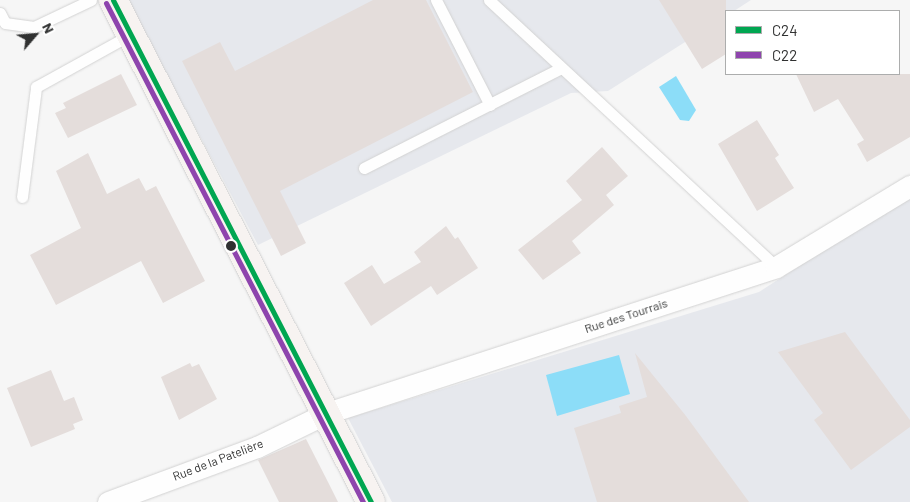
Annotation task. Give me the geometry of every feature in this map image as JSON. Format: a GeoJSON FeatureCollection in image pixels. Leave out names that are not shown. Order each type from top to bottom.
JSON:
{"type":"FeatureCollection","features":[{"type":"Feature","properties":{"kind":"main road"},"geometry":{"type":"LineString","coordinates":[[113,0],[327,413],[371,502]]}},
{"type":"Feature","properties":{"kind":"street","name":"Rue des Tourrais"},"geometry":{"type":"LineString","coordinates":[[327,413],[776,266],[910,186]]}},
{"type":"Feature","properties":{"kind":"street","name":"Rue de la Patelière"},"geometry":{"type":"LineString","coordinates":[[108,502],[257,447],[327,413]]}},
{"type":"Feature","properties":{"kind":"lane"},"geometry":{"type":"LineString","coordinates":[[0,13],[5,23],[34,27],[91,0]]}},
{"type":"Feature","properties":{"kind":"lane"},"geometry":{"type":"LineString","coordinates":[[436,0],[490,104]]}},
{"type":"Feature","properties":{"kind":"lane"},"geometry":{"type":"LineString","coordinates":[[489,0],[776,266]]}},
{"type":"Feature","properties":{"kind":"lane"},"geometry":{"type":"LineString","coordinates":[[22,197],[36,87],[130,35]]}},
{"type":"Feature","properties":{"kind":"lane"},"geometry":{"type":"LineString","coordinates":[[364,168],[561,68]]}},
{"type":"Feature","properties":{"kind":"shaded area"},"geometry":{"type":"Polygon","coordinates":[[[127,0],[751,0],[736,10],[725,10],[725,17],[608,91],[571,93],[258,245],[127,0]]]}},
{"type":"Feature","properties":{"kind":"shaded area"},"geometry":{"type":"Polygon","coordinates":[[[910,195],[910,502],[392,502],[348,418],[759,292],[910,195]]]}},
{"type":"Feature","properties":{"kind":"water"},"geometry":{"type":"Polygon","coordinates":[[[676,76],[696,110],[689,121],[680,120],[659,87],[676,76]]]}},
{"type":"Feature","properties":{"kind":"water"},"geometry":{"type":"Polygon","coordinates":[[[619,355],[630,394],[557,416],[546,375],[619,355]]]}},
{"type":"Feature","properties":{"kind":"building"},"geometry":{"type":"Polygon","coordinates":[[[373,0],[426,0],[473,92],[280,191],[306,243],[281,256],[182,61],[220,42],[235,71],[373,0]]]}},
{"type":"Feature","properties":{"kind":"building"},"geometry":{"type":"Polygon","coordinates":[[[659,0],[726,0],[725,55],[702,69],[659,0]]]}},
{"type":"Feature","properties":{"kind":"building"},"geometry":{"type":"Polygon","coordinates":[[[121,74],[137,105],[68,138],[55,113],[66,108],[63,103],[121,74]]]}},
{"type":"Feature","properties":{"kind":"building"},"geometry":{"type":"Polygon","coordinates":[[[910,74],[910,137],[867,162],[857,144],[864,140],[838,99],[814,112],[796,75],[910,74]]]}},
{"type":"Feature","properties":{"kind":"building"},"geometry":{"type":"Polygon","coordinates":[[[757,120],[779,155],[775,158],[794,188],[757,211],[718,144],[757,120]]]}},
{"type":"Feature","properties":{"kind":"building"},"geometry":{"type":"Polygon","coordinates":[[[602,147],[628,176],[606,195],[614,205],[572,241],[581,253],[543,280],[518,250],[582,200],[566,181],[602,147]]]}},
{"type":"Feature","properties":{"kind":"building"},"geometry":{"type":"Polygon","coordinates":[[[88,153],[107,194],[139,178],[146,191],[156,186],[205,281],[163,303],[141,261],[56,305],[30,255],[81,228],[56,171],[88,153]]]}},
{"type":"Feature","properties":{"kind":"building"},"geometry":{"type":"Polygon","coordinates":[[[446,226],[455,239],[458,237],[478,268],[437,295],[431,286],[371,326],[344,283],[372,265],[384,284],[421,262],[414,252],[446,226]]]}},
{"type":"Feature","properties":{"kind":"building"},"geometry":{"type":"Polygon","coordinates":[[[845,332],[910,420],[910,427],[851,470],[814,420],[823,413],[778,352],[845,332]]]}},
{"type":"Feature","properties":{"kind":"building"},"geometry":{"type":"Polygon","coordinates":[[[635,353],[686,416],[749,502],[597,502],[574,428],[621,413],[619,406],[647,397],[635,353]]]}},
{"type":"Feature","properties":{"kind":"building"},"geometry":{"type":"Polygon","coordinates":[[[190,363],[192,367],[199,364],[217,399],[179,420],[161,377],[190,363]]]}},
{"type":"Feature","properties":{"kind":"building"},"geometry":{"type":"Polygon","coordinates":[[[51,370],[64,401],[74,397],[83,420],[73,424],[75,429],[31,447],[7,388],[51,370]]]}},
{"type":"Feature","properties":{"kind":"building"},"geometry":{"type":"Polygon","coordinates":[[[306,439],[338,502],[279,502],[258,460],[306,439]]]}},
{"type":"Feature","properties":{"kind":"transit line","name":"C24"},"geometry":{"type":"LineString","coordinates":[[113,0],[371,502]]}},
{"type":"Feature","properties":{"kind":"transit line","name":"C22"},"geometry":{"type":"LineString","coordinates":[[106,3],[363,502]]}}]}
